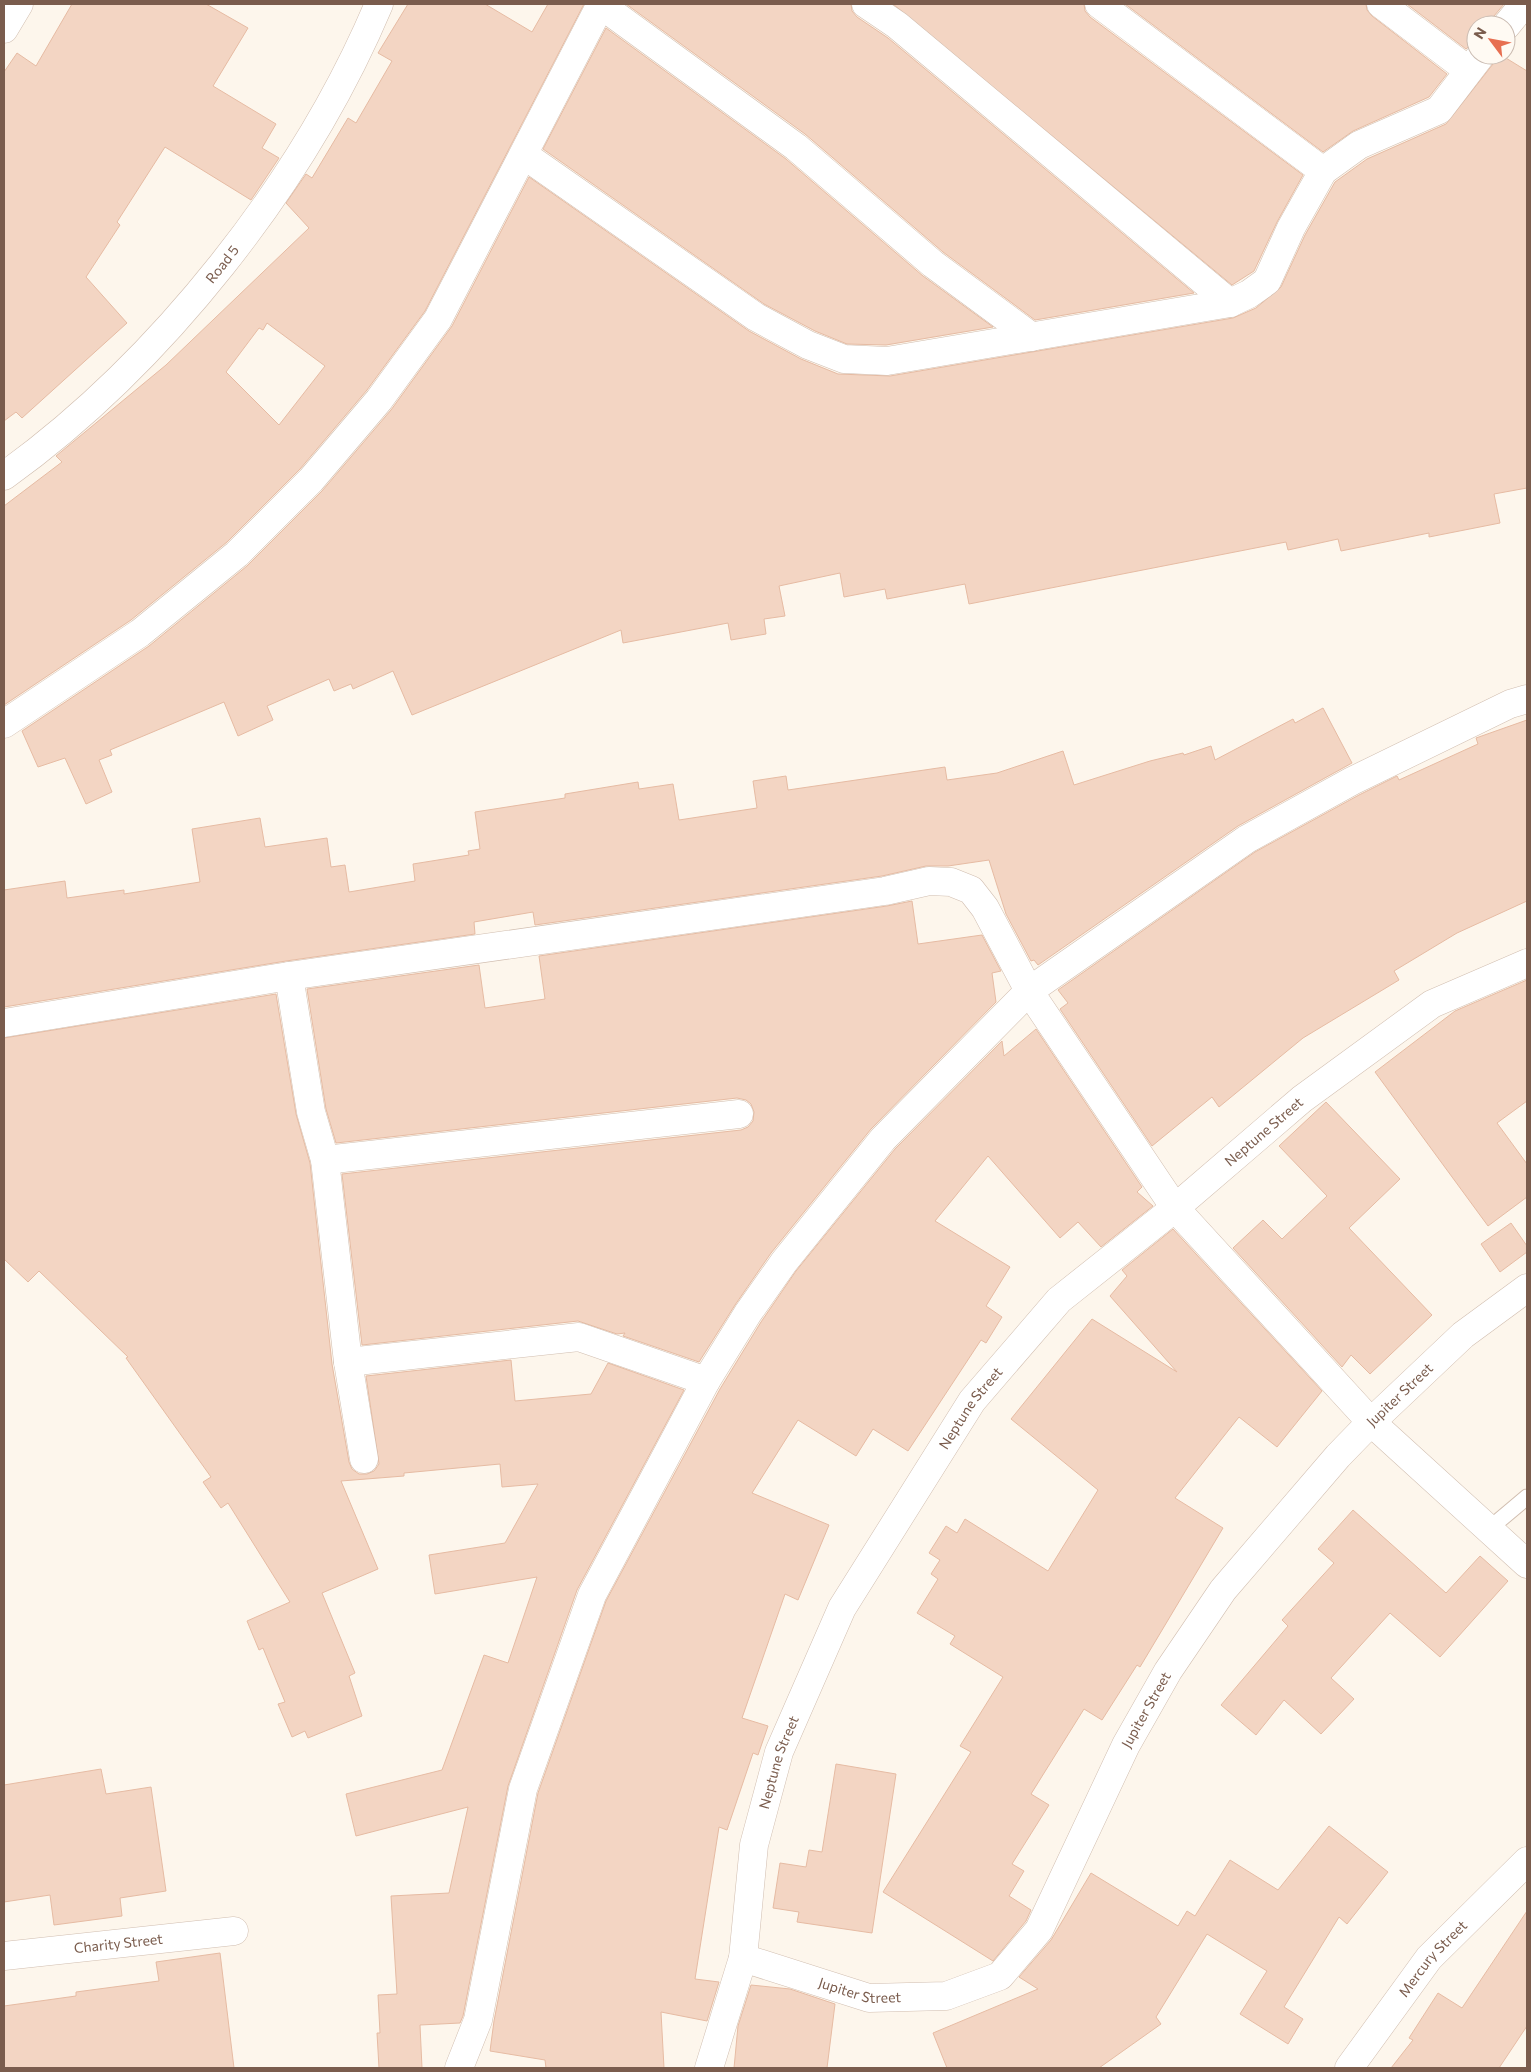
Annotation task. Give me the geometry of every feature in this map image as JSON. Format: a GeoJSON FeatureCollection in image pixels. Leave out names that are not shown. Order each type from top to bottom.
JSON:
{"type":"FeatureCollection","features":[{"type":"Feature","properties":{"kind":"street"},"geometry":{"type":"LineString","coordinates":[[4,29],[19,4]]}},
{"type":"Feature","properties":{"kind":"street","name":"Road 5"},"geometry":{"type":"LineString","coordinates":[[4,476],[85,411],[144,355],[237,246],[324,114],[358,53],[379,4]]}},
{"type":"Feature","properties":{"kind":"street"},"geometry":{"type":"LineString","coordinates":[[4,724],[140,633],[237,554],[311,480],[379,400],[438,319],[601,4],[796,147],[933,264],[1032,338]]}},
{"type":"Feature","properties":{"kind":"street"},"geometry":{"type":"LineString","coordinates":[[866,4],[897,25],[1230,303]]}},
{"type":"Feature","properties":{"kind":"street"},"geometry":{"type":"LineString","coordinates":[[1099,4],[1323,171]]}},
{"type":"Feature","properties":{"kind":"street"},"geometry":{"type":"LineString","coordinates":[[1381,4],[1466,57]]}},
{"type":"Feature","properties":{"kind":"street"},"geometry":{"type":"LineString","coordinates":[[1515,15],[1524,4]]}},
{"type":"Feature","properties":{"kind":"street"},"geometry":{"type":"LineString","coordinates":[[524,155],[756,317],[808,346],[844,359],[887,361],[1230,303],[1249,294],[1267,281],[1291,228],[1323,171],[1359,145],[1439,110],[1472,65]]}},
{"type":"Feature","properties":{"kind":"street"},"geometry":{"type":"LineString","coordinates":[[459,2068],[478,2020],[523,1789],[544,1724],[570,1659],[592,1595],[706,1381],[748,1313],[784,1262],[883,1139],[1029,991],[1247,839],[1352,781],[1510,704],[1527,699]]}},
{"type":"Feature","properties":{"kind":"street"},"geometry":{"type":"LineString","coordinates":[[4,1023],[289,976],[885,891],[929,881],[951,882],[971,890],[985,908],[1029,991],[1175,1208],[1371,1422],[1527,1564]]}},
{"type":"Feature","properties":{"kind":"street","name":"Neptune Street"},"geometry":{"type":"LineString","coordinates":[[709,2068],[743,1958],[754,1845],[779,1752],[842,1608],[972,1401],[1059,1300],[1175,1208],[1302,1099],[1432,1004],[1527,963]]}},
{"type":"Feature","properties":{"kind":"street"},"geometry":{"type":"LineString","coordinates":[[289,976],[311,1112],[325,1160],[348,1362],[364,1460]]}},
{"type":"Feature","properties":{"kind":"street"},"geometry":{"type":"LineString","coordinates":[[325,1160],[740,1114]]}},
{"type":"Feature","properties":{"kind":"street","name":"Jupiter Street"},"geometry":{"type":"LineString","coordinates":[[743,1958],[869,1998],[946,1996],[1000,1976],[1039,1930],[1126,1745],[1174,1663],[1223,1590],[1338,1456],[1371,1422],[1463,1335],[1527,1288]]}},
{"type":"Feature","properties":{"kind":"street"},"geometry":{"type":"LineString","coordinates":[[348,1362],[580,1338],[706,1381]]}},
{"type":"Feature","properties":{"kind":"street","name":"Mercury Street"},"geometry":{"type":"LineString","coordinates":[[1349,2068],[1429,1958],[1527,1861]]}},
{"type":"Feature","properties":{"kind":"street","name":"Charity Street"},"geometry":{"type":"LineString","coordinates":[[4,1956],[234,1931]]}},
{"type":"Feature","properties":{"kind":"lane"},"geometry":{"type":"LineString","coordinates":[[1489,1529],[1527,1497]]}},
{"type":"Feature","properties":{"kind":"building"},"geometry":{"type":"Polygon","coordinates":[[[72,4],[206,4],[248,28],[213,86],[276,124],[262,148],[279,158],[251,200],[165,147],[117,222],[120,225],[86,277],[127,323],[22,418],[16,412],[4,421],[4,72],[17,53],[36,66],[72,4]]]}},
{"type":"Feature","properties":{"kind":"building"},"geometry":{"type":"Polygon","coordinates":[[[408,4],[485,4],[532,32],[548,4],[584,4],[425,311],[367,390],[300,469],[227,542],[131,620],[4,705],[4,506],[62,462],[56,456],[166,365],[309,228],[286,203],[306,174],[312,178],[348,118],[356,123],[392,61],[378,53],[408,4]],[[267,323],[263,330],[259,328],[226,372],[279,425],[325,366],[267,323]]]}},
{"type":"Feature","properties":{"kind":"building"},"geometry":{"type":"Polygon","coordinates":[[[626,4],[851,4],[852,11],[857,17],[888,38],[1194,293],[1035,320],[943,252],[805,134],[626,4]]]}},
{"type":"Feature","properties":{"kind":"building"},"geometry":{"type":"Polygon","coordinates":[[[893,4],[1084,4],[1085,11],[1090,17],[1303,175],[1277,222],[1254,271],[1232,285],[893,4]]]}},
{"type":"Feature","properties":{"kind":"building"},"geometry":{"type":"Polygon","coordinates":[[[1125,4],[1366,4],[1367,10],[1372,16],[1447,74],[1429,97],[1353,131],[1323,152],[1125,4]]]}},
{"type":"Feature","properties":{"kind":"building"},"geometry":{"type":"Polygon","coordinates":[[[1407,4],[1504,4],[1495,15],[1466,15],[1466,49],[1407,4]]]}},
{"type":"Feature","properties":{"kind":"building"},"geometry":{"type":"Polygon","coordinates":[[[606,28],[786,159],[923,276],[993,327],[886,345],[847,344],[815,331],[764,304],[543,149],[606,28]]]}},
{"type":"Feature","properties":{"kind":"building"},"geometry":{"type":"Polygon","coordinates":[[[1516,64],[1527,71],[1527,488],[1494,494],[1500,523],[1429,537],[1429,533],[1341,551],[1338,539],[1288,550],[1286,542],[969,604],[965,584],[887,599],[885,589],[844,597],[840,573],[779,586],[785,616],[764,619],[766,634],[731,640],[728,623],[623,643],[621,630],[412,715],[393,671],[353,689],[351,684],[334,691],[329,679],[267,706],[273,720],[238,736],[224,702],[110,750],[112,755],[99,760],[112,792],[86,804],[65,758],[38,767],[22,731],[149,646],[247,566],[322,491],[391,410],[452,326],[529,177],[749,331],[801,359],[838,374],[890,376],[1233,318],[1256,308],[1281,287],[1305,235],[1335,182],[1367,159],[1446,124],[1492,65],[1516,64]]]}},
{"type":"Feature","properties":{"kind":"building"},"geometry":{"type":"Polygon","coordinates":[[[1323,708],[1352,763],[1238,826],[1038,965],[1034,960],[1031,961],[1006,914],[989,860],[948,866],[926,866],[882,876],[535,925],[533,912],[474,922],[475,934],[286,961],[4,1007],[4,890],[65,881],[67,898],[124,890],[124,894],[200,882],[192,829],[260,818],[265,847],[327,838],[331,867],[345,865],[349,892],[415,881],[413,864],[469,855],[468,851],[480,849],[475,812],[565,798],[565,794],[638,782],[639,789],[673,784],[679,820],[757,808],[753,781],[786,776],[788,790],[945,767],[947,780],[997,773],[1063,751],[1074,785],[1150,761],[1183,753],[1184,755],[1211,746],[1215,760],[1293,719],[1295,723],[1323,708]]]}},
{"type":"Feature","properties":{"kind":"building"},"geometry":{"type":"Polygon","coordinates":[[[1527,720],[1527,901],[1457,933],[1394,971],[1399,980],[1303,1038],[1219,1107],[1212,1097],[1152,1146],[1060,1009],[1068,1003],[1058,990],[1255,852],[1397,776],[1399,780],[1478,744],[1476,738],[1527,720]]]}},
{"type":"Feature","properties":{"kind":"building"},"geometry":{"type":"Polygon","coordinates":[[[912,901],[918,944],[982,935],[1001,971],[992,973],[996,1002],[871,1129],[771,1253],[699,1362],[623,1336],[625,1333],[617,1334],[578,1321],[362,1345],[342,1174],[741,1130],[748,1127],[753,1121],[754,1112],[751,1104],[746,1100],[737,1098],[336,1143],[326,1109],[307,989],[479,965],[485,1008],[545,999],[539,956],[912,901]]]}},
{"type":"Feature","properties":{"kind":"building"},"geometry":{"type":"Polygon","coordinates":[[[1527,980],[1527,1101],[1497,1123],[1527,1164],[1527,1197],[1488,1226],[1375,1072],[1455,1011],[1527,980]]]}},
{"type":"Feature","properties":{"kind":"building"},"geometry":{"type":"Polygon","coordinates":[[[276,994],[296,1114],[310,1163],[332,1364],[349,1462],[352,1469],[359,1474],[367,1474],[374,1471],[379,1464],[366,1376],[511,1360],[515,1401],[591,1394],[608,1363],[684,1390],[577,1590],[508,1786],[463,2016],[460,2023],[420,2025],[422,2068],[379,2068],[377,2033],[380,2033],[378,1995],[397,1994],[391,1896],[449,1893],[468,1807],[356,1836],[346,1794],[442,1770],[484,1655],[508,1663],[537,1577],[435,1594],[429,1555],[505,1543],[538,1484],[502,1487],[500,1464],[404,1473],[404,1476],[341,1481],[378,1569],[322,1593],[355,1673],[349,1676],[362,1716],[308,1738],[305,1731],[292,1737],[278,1704],[285,1702],[263,1648],[259,1650],[247,1621],[290,1602],[228,1503],[221,1508],[203,1482],[211,1477],[126,1358],[128,1357],[39,1271],[28,1282],[4,1259],[4,1038],[276,994]]]}},
{"type":"Feature","properties":{"kind":"building"},"geometry":{"type":"Polygon","coordinates":[[[1036,1029],[1142,1187],[1137,1192],[1153,1206],[1101,1247],[1078,1222],[1060,1238],[988,1156],[935,1221],[1010,1267],[986,1306],[1002,1317],[986,1343],[981,1340],[908,1451],[873,1429],[856,1456],[798,1420],[752,1493],[829,1525],[798,1600],[785,1594],[742,1718],[768,1726],[758,1755],[753,1753],[727,1830],[719,1827],[695,1979],[719,1982],[707,2021],[661,2012],[664,2068],[546,2068],[545,2060],[490,2051],[494,2021],[538,1793],[606,1601],[720,1389],[761,1322],[796,1271],[895,1149],[1002,1041],[1004,1056],[1036,1029]]]}},
{"type":"Feature","properties":{"kind":"building"},"geometry":{"type":"Polygon","coordinates":[[[1326,1102],[1400,1179],[1349,1228],[1432,1315],[1370,1374],[1351,1355],[1342,1367],[1233,1248],[1263,1220],[1282,1239],[1327,1196],[1279,1146],[1326,1102]]]}},
{"type":"Feature","properties":{"kind":"building"},"geometry":{"type":"Polygon","coordinates":[[[1511,1223],[1527,1246],[1527,1252],[1500,1272],[1481,1244],[1511,1223]]]}},
{"type":"Feature","properties":{"kind":"building"},"geometry":{"type":"Polygon","coordinates":[[[1173,1229],[1322,1391],[1277,1447],[1239,1417],[1175,1498],[1223,1528],[1140,1667],[1137,1665],[1102,1720],[1084,1709],[1031,1794],[1049,1805],[1012,1864],[1024,1871],[1009,1896],[1031,1910],[1026,1921],[993,1961],[883,1892],[971,1752],[960,1746],[1003,1677],[950,1644],[955,1636],[917,1613],[938,1579],[931,1574],[940,1560],[929,1553],[946,1526],[957,1533],[965,1519],[1048,1571],[1098,1490],[1011,1419],[1092,1319],[1177,1372],[1110,1296],[1127,1276],[1122,1270],[1173,1229]]]}},
{"type":"Feature","properties":{"kind":"building"},"geometry":{"type":"Polygon","coordinates":[[[1353,1510],[1446,1593],[1480,1556],[1508,1581],[1440,1657],[1390,1613],[1331,1678],[1354,1699],[1321,1734],[1284,1700],[1256,1735],[1221,1705],[1288,1626],[1282,1620],[1334,1563],[1318,1549],[1353,1510]]]}},
{"type":"Feature","properties":{"kind":"building"},"geometry":{"type":"Polygon","coordinates":[[[836,1764],[896,1774],[872,1933],[797,1922],[799,1912],[773,1908],[780,1863],[806,1867],[809,1850],[822,1852],[836,1764]]]}},
{"type":"Feature","properties":{"kind":"building"},"geometry":{"type":"Polygon","coordinates":[[[101,1769],[106,1794],[151,1787],[166,1891],[120,1898],[122,1916],[54,1925],[50,1895],[4,1902],[4,1785],[101,1769]]]}},
{"type":"Feature","properties":{"kind":"building"},"geometry":{"type":"Polygon","coordinates":[[[1329,1826],[1388,1872],[1347,1924],[1339,1917],[1284,2007],[1303,2019],[1288,2044],[1240,2014],[1267,1971],[1207,1934],[1156,2017],[1161,2024],[1099,2068],[947,2068],[933,2033],[1038,1989],[1019,1977],[1051,1940],[1091,1873],[1178,1926],[1187,1911],[1195,1916],[1230,1860],[1278,1890],[1329,1826]]]}},
{"type":"Feature","properties":{"kind":"building"},"geometry":{"type":"Polygon","coordinates":[[[1527,1911],[1527,2026],[1499,2068],[1391,2068],[1413,2040],[1409,2038],[1438,1993],[1462,2008],[1527,1911]]]}},
{"type":"Feature","properties":{"kind":"building"},"geometry":{"type":"Polygon","coordinates":[[[220,1953],[234,2068],[4,2068],[4,2006],[76,1996],[76,1992],[159,1981],[156,1962],[220,1953]]]}},
{"type":"Feature","properties":{"kind":"building"},"geometry":{"type":"Polygon","coordinates":[[[751,1985],[790,1989],[835,2004],[827,2068],[734,2068],[738,2026],[751,1985]]]}}]}
